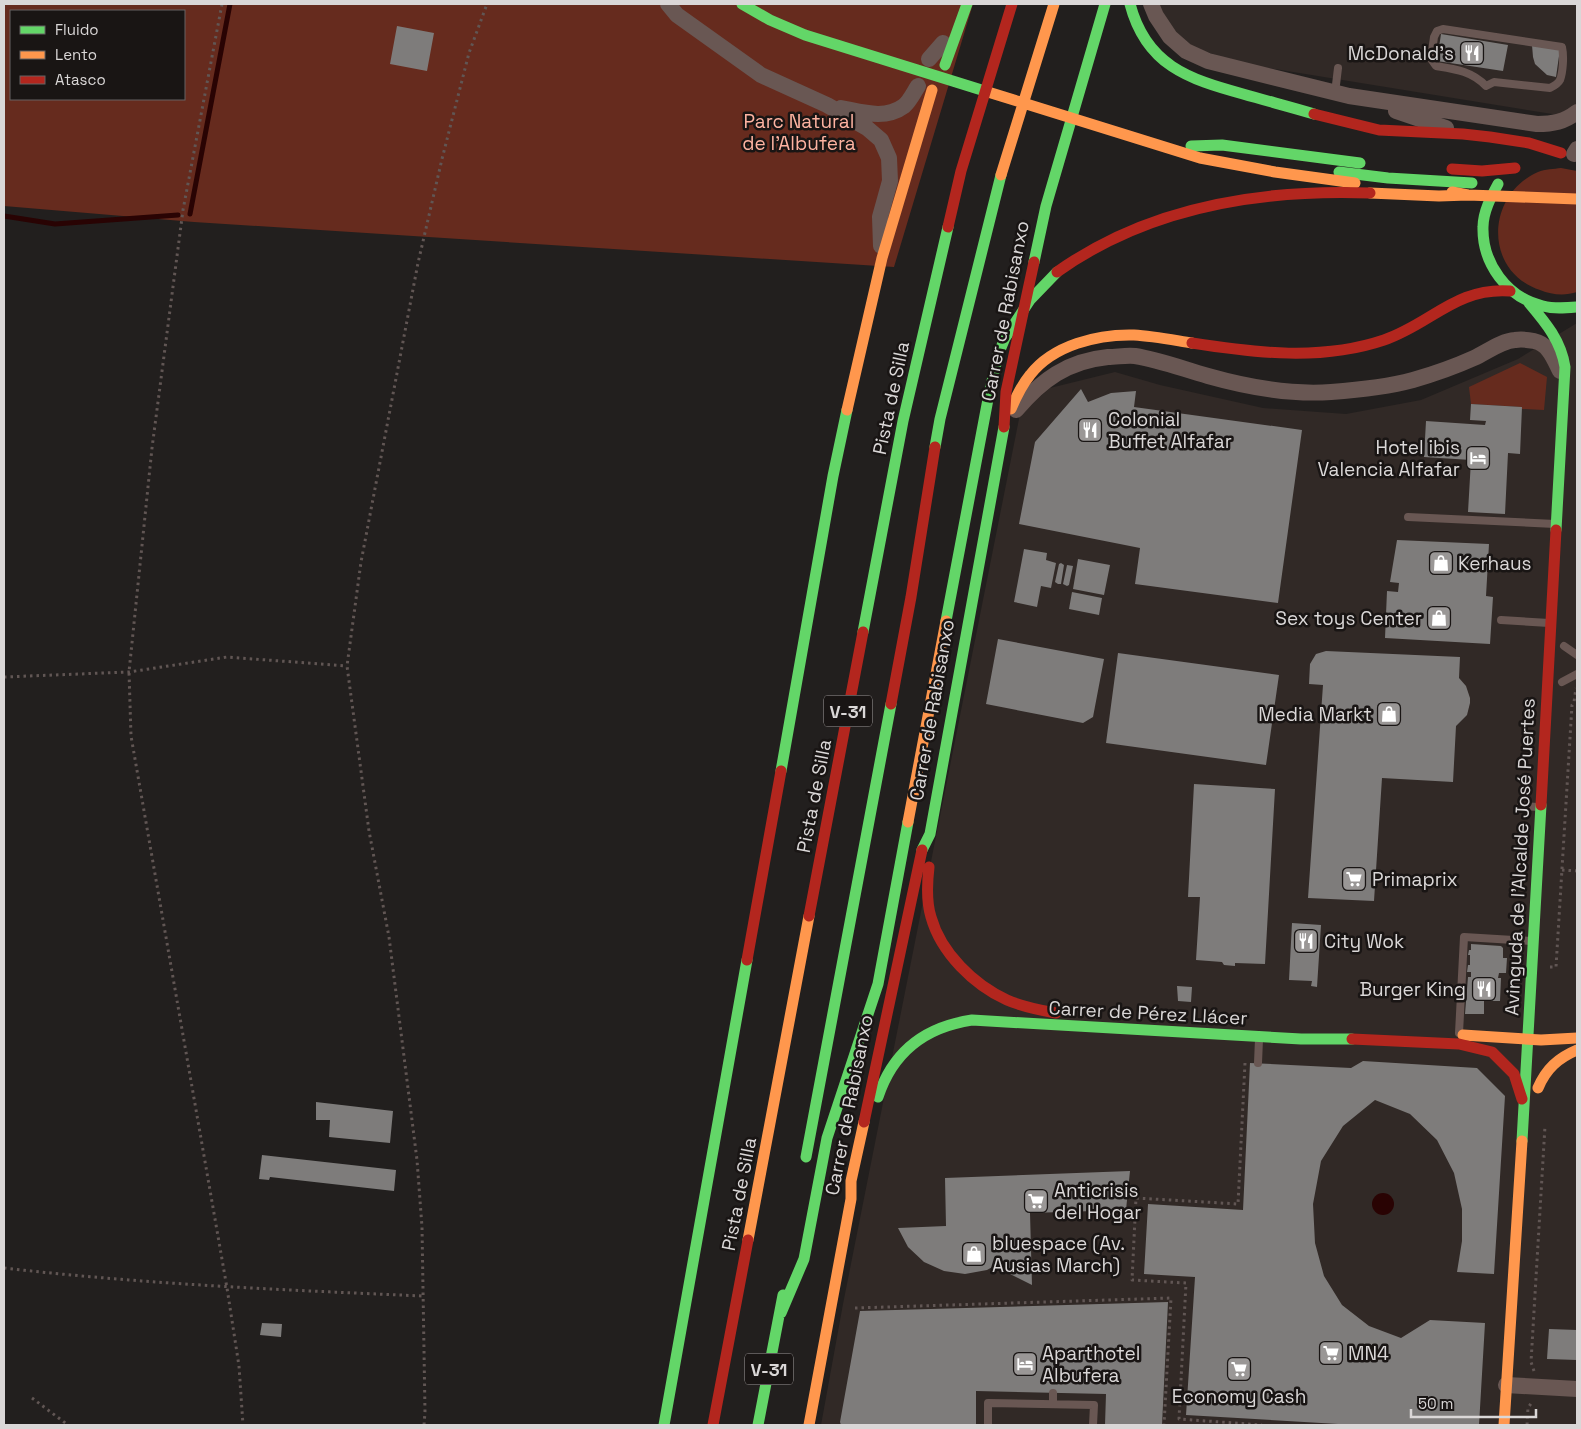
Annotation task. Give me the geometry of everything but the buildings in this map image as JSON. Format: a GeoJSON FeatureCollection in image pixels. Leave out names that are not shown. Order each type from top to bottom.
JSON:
{"type":"FeatureCollection","features":[{"type":"Feature","properties":{"kind":"main road"},"geometry":{"type":"LineString","coordinates":[[742,4],[770,20],[805,36],[1200,158],[1334,181],[1468,195]]}},
{"type":"Feature","properties":{"kind":"main road"},"geometry":{"type":"LineString","coordinates":[[943,43],[956,4]]}},
{"type":"Feature","properties":{"kind":"main road"},"geometry":{"type":"LineString","coordinates":[[937,62],[967,4]]}},
{"type":"Feature","properties":{"kind":"main road","name":"Pista de Silla"},"geometry":{"type":"LineString","coordinates":[[713,1425],[903,421],[961,171],[1012,4]]}},
{"type":"Feature","properties":{"kind":"main road","name":"V-31"},"geometry":{"type":"LineString","coordinates":[[804,1166],[911,597],[940,419],[998,183],[1054,4]]}},
{"type":"Feature","properties":{"kind":"main road","name":"Carrer de Rabisanxo"},"geometry":{"type":"LineString","coordinates":[[809,1425],[851,1199],[851,1181],[921,853],[930,834],[1004,426],[1006,392],[1046,206],[1105,4]]}},
{"type":"Feature","properties":{"kind":"main road"},"geometry":{"type":"LineString","coordinates":[[1130,4],[1132,17],[1145,42],[1163,61],[1182,74],[1204,83],[1350,124],[1379,130],[1463,134],[1529,143],[1572,153]]}},
{"type":"Feature","properties":{"kind":"main road"},"geometry":{"type":"LineString","coordinates":[[664,1425],[833,476],[853,378],[925,88]]}},
{"type":"Feature","properties":{"kind":"main road"},"geometry":{"type":"LineString","coordinates":[[1138,140],[1191,146],[1254,159],[1388,178],[1508,184]]}},
{"type":"Feature","properties":{"kind":"main road"},"geometry":{"type":"LineString","coordinates":[[1191,146],[1222,145],[1376,164]]}},
{"type":"Feature","properties":{"kind":"main road"},"geometry":{"type":"LineString","coordinates":[[1537,157],[1572,153]]}},
{"type":"Feature","properties":{"kind":"main road"},"geometry":{"type":"LineString","coordinates":[[1443,168],[1482,171],[1519,166],[1498,184],[1487,205],[1482,228],[1485,251],[1494,273],[1510,291],[1530,303],[1549,308],[1569,309],[1577,307]]}},
{"type":"Feature","properties":{"kind":"main road"},"geometry":{"type":"LineString","coordinates":[[780,1313],[804,1259],[827,1138],[878,984],[989,394],[1003,343],[1033,295],[1058,271],[1097,246],[1137,228],[1181,213],[1235,201],[1278,195],[1354,193],[1441,197],[1468,195],[1577,198]]}},
{"type":"Feature","properties":{"kind":"main road"},"geometry":{"type":"LineString","coordinates":[[1004,426],[1021,387],[1030,375],[1040,365],[1066,348],[1089,340],[1119,335],[1136,335],[1258,351],[1302,354],[1329,351],[1352,348],[1384,340],[1415,327],[1456,302],[1477,293],[1510,291]]}},
{"type":"Feature","properties":{"kind":"main road","name":"Avinguda de l'Alcalde José Puertes"},"geometry":{"type":"LineString","coordinates":[[1504,1425],[1519,1386],[1527,1038],[1566,365],[1554,332],[1530,303]]}},
{"type":"Feature","properties":{"kind":"main road","name":"Carrer de Pérez Llácer"},"geometry":{"type":"LineString","coordinates":[[930,834],[931,851],[926,885],[929,910],[937,933],[955,962],[977,984],[999,997],[1034,1010],[1066,1014],[1152,1019]]}},
{"type":"Feature","properties":{"kind":"main road","name":"Carrer de Pérez Llácer"},"geometry":{"type":"LineString","coordinates":[[851,1199],[859,1183],[881,1086],[893,1064],[929,1032],[954,1023],[972,1020],[1260,1037],[1336,1038],[1459,1044],[1492,1052],[1514,1074],[1524,1106]]}},
{"type":"Feature","properties":{"kind":"main road"},"geometry":{"type":"LineString","coordinates":[[1316,1027],[1527,1038],[1540,1044],[1577,1038]]}},
{"type":"Feature","properties":{"kind":"main road"},"geometry":{"type":"LineString","coordinates":[[1537,1103],[1540,1044]]}},
{"type":"Feature","properties":{"kind":"main road"},"geometry":{"type":"LineString","coordinates":[[1538,1088],[1546,1072],[1559,1058],[1577,1050]]}},
{"type":"Feature","properties":{"kind":"main road","name":"V-31"},"geometry":{"type":"LineString","coordinates":[[758,1425],[780,1313],[785,1274]]}},
{"type":"Feature","properties":{"kind":"street"},"geometry":{"type":"LineString","coordinates":[[668,4],[677,15],[761,75],[827,105],[867,128],[881,140],[888,158],[890,181],[880,217],[882,258]]}},
{"type":"Feature","properties":{"kind":"street"},"geometry":{"type":"LineString","coordinates":[[1151,4],[1170,38],[1186,51],[1208,61],[1342,94],[1463,134]]}},
{"type":"Feature","properties":{"kind":"street"},"geometry":{"type":"LineString","coordinates":[[937,62],[943,43]]}},
{"type":"Feature","properties":{"kind":"street"},"geometry":{"type":"LineString","coordinates":[[827,105],[877,115],[894,111],[906,105],[925,88]]}},
{"type":"Feature","properties":{"kind":"street"},"geometry":{"type":"LineString","coordinates":[[1342,94],[1536,124],[1557,124],[1577,112]]}},
{"type":"Feature","properties":{"kind":"street"},"geometry":{"type":"LineString","coordinates":[[1004,426],[1033,391],[1048,378],[1062,370],[1098,358],[1132,356],[1253,386],[1278,390],[1327,392],[1367,388],[1412,380],[1445,369],[1515,340],[1536,341],[1544,346],[1551,352],[1564,379]]}},
{"type":"Feature","properties":{"kind":"street"},"geometry":{"type":"LineString","coordinates":[[1519,1386],[1577,1389]]}},
{"type":"Feature","properties":{"kind":"lane"},"geometry":{"type":"LineString","coordinates":[[1449,30],[1562,47],[1564,53],[1560,80],[1556,85],[1550,88],[1542,88],[1494,82],[1486,86],[1478,78],[1464,71],[1436,66],[1431,59],[1434,37],[1437,31],[1449,30]]}},
{"type":"Feature","properties":{"kind":"lane"},"geometry":{"type":"LineString","coordinates":[[1338,68],[1342,94]]}},
{"type":"Feature","properties":{"kind":"lane"},"geometry":{"type":"LineString","coordinates":[[1408,516],[1557,525]]}},
{"type":"Feature","properties":{"kind":"lane"},"geometry":{"type":"LineString","coordinates":[[1501,620],[1552,623]]}},
{"type":"Feature","properties":{"kind":"lane"},"geometry":{"type":"LineString","coordinates":[[1564,646],[1577,655]]}},
{"type":"Feature","properties":{"kind":"lane"},"geometry":{"type":"LineString","coordinates":[[1562,682],[1577,674]]}},
{"type":"Feature","properties":{"kind":"lane"},"geometry":{"type":"LineString","coordinates":[[1521,806],[1541,807]]}},
{"type":"Feature","properties":{"kind":"lane"},"geometry":{"type":"LineString","coordinates":[[1459,1034],[1464,937],[1533,941]]}},
{"type":"Feature","properties":{"kind":"lane"},"geometry":{"type":"LineString","coordinates":[[1258,1064],[1260,1037]]}},
{"type":"Feature","properties":{"kind":"lane"},"geometry":{"type":"LineString","coordinates":[[1053,1393],[1054,1404]]}},
{"type":"Feature","properties":{"kind":"lane"},"geometry":{"type":"LineString","coordinates":[[988,1425],[988,1403],[1094,1405],[1093,1425]]}},
{"type":"Feature","properties":{"kind":"path"},"geometry":{"type":"LineString","coordinates":[[222,4],[183,210],[152,448],[129,672],[131,736],[227,1288],[239,1366],[243,1425]]}},
{"type":"Feature","properties":{"kind":"path"},"geometry":{"type":"LineString","coordinates":[[424,1425],[422,1227],[418,1160],[389,937],[369,831],[347,666],[361,562],[418,263],[469,53],[487,4]]}},
{"type":"Feature","properties":{"kind":"path"},"geometry":{"type":"LineString","coordinates":[[4,677],[129,672],[227,657],[347,666]]}},
{"type":"Feature","properties":{"kind":"path"},"geometry":{"type":"LineString","coordinates":[[1556,967],[1572,706],[1577,684]]}},
{"type":"Feature","properties":{"kind":"path"},"geometry":{"type":"LineString","coordinates":[[1562,870],[1577,871]]}},
{"type":"Feature","properties":{"kind":"path"},"geometry":{"type":"LineString","coordinates":[[1245,1062],[1238,1204],[1136,1198],[1132,1280],[1186,1283],[1179,1419],[1262,1425]]}},
{"type":"Feature","properties":{"kind":"path"},"geometry":{"type":"LineString","coordinates":[[1527,1425],[1528,1408],[1532,1402],[1519,1386],[1535,1369],[1531,1362],[1545,1120]]}},
{"type":"Feature","properties":{"kind":"path"},"geometry":{"type":"LineString","coordinates":[[4,1268],[87,1278],[227,1288],[423,1296]]}},
{"type":"Feature","properties":{"kind":"path"},"geometry":{"type":"LineString","coordinates":[[855,1308],[1171,1298],[1164,1425]]}},
{"type":"Feature","properties":{"kind":"path"},"geometry":{"type":"LineString","coordinates":[[32,1398],[68,1425]]}},
{"type":"Feature","properties":{"kind":"shaded area"},"geometry":{"type":"Polygon","coordinates":[[[1155,4],[1577,4],[1577,118],[1243,64],[1177,42],[1155,4]]]}},
{"type":"Feature","properties":{"kind":"shaded area"},"geometry":{"type":"Polygon","coordinates":[[[1577,323],[1577,1425],[821,1425],[843,1304],[1020,414],[1050,388],[1115,372],[1160,385],[1263,408],[1346,414],[1421,400],[1518,359],[1577,323]]]}},
{"type":"Feature","properties":{"kind":"shaded area"},"geometry":{"type":"Polygon","coordinates":[[[1383,1193],[1391,1196],[1394,1204],[1391,1212],[1383,1215],[1375,1212],[1372,1204],[1375,1196],[1383,1193]]]}},
{"type":"Feature","properties":{"kind":"green space","name":"Parc Natural de l'Albufera"},"geometry":{"type":"Polygon","coordinates":[[[4,4],[973,4],[894,267],[194,222],[4,206],[4,4]]]}},
{"type":"Feature","properties":{"kind":"green space"},"geometry":{"type":"Polygon","coordinates":[[[1561,168],[1577,171],[1577,292],[1554,294],[1540,290],[1521,280],[1508,267],[1501,250],[1498,232],[1501,214],[1508,197],[1521,183],[1538,172],[1561,168]]]}},
{"type":"Feature","properties":{"kind":"green space"},"geometry":{"type":"Polygon","coordinates":[[[1520,363],[1547,377],[1544,410],[1471,404],[1469,387],[1520,363]]]}},
{"type":"Feature","properties":{"kind":"waterway"},"geometry":{"type":"LineString","coordinates":[[190,214],[230,4]]}},
{"type":"Feature","properties":{"kind":"waterway"},"geometry":{"type":"LineString","coordinates":[[4,216],[55,224],[178,215]]}},
{"type":"Feature","properties":{"kind":"traffic: fast"},"geometry":{"type":"LineString","coordinates":[[742,4],[770,20],[805,35],[988,92]]}},
{"type":"Feature","properties":{"kind":"traffic: fast"},"geometry":{"type":"LineString","coordinates":[[945,65],[967,4]]}},
{"type":"Feature","properties":{"kind":"traffic: fast"},"geometry":{"type":"LineString","coordinates":[[1034,262],[1046,206],[1105,4]]}},
{"type":"Feature","properties":{"kind":"traffic: fast"},"geometry":{"type":"LineString","coordinates":[[1130,4],[1137,25],[1147,42],[1158,55],[1187,75],[1223,88],[1314,114]]}},
{"type":"Feature","properties":{"kind":"traffic: fast"},"geometry":{"type":"LineString","coordinates":[[1191,146],[1222,145],[1360,163]]}},
{"type":"Feature","properties":{"kind":"traffic: fast"},"geometry":{"type":"LineString","coordinates":[[1339,172],[1388,178],[1472,183]]}},
{"type":"Feature","properties":{"kind":"traffic: fast"},"geometry":{"type":"LineString","coordinates":[[935,447],[940,419],[1001,175]]}},
{"type":"Feature","properties":{"kind":"traffic: fast"},"geometry":{"type":"LineString","coordinates":[[1498,184],[1486,210],[1483,227],[1487,253],[1499,277],[1508,287],[1530,302],[1551,308],[1577,307]]}},
{"type":"Feature","properties":{"kind":"traffic: fast"},"geometry":{"type":"LineString","coordinates":[[863,632],[903,421],[948,227]]}},
{"type":"Feature","properties":{"kind":"traffic: fast"},"geometry":{"type":"LineString","coordinates":[[946,621],[998,355],[1005,338],[1030,300],[1057,272]]}},
{"type":"Feature","properties":{"kind":"traffic: fast"},"geometry":{"type":"LineString","coordinates":[[1529,303],[1547,325],[1560,349],[1565,367],[1556,530]]}},
{"type":"Feature","properties":{"kind":"traffic: fast"},"geometry":{"type":"LineString","coordinates":[[781,771],[833,476],[847,410]]}},
{"type":"Feature","properties":{"kind":"traffic: fast"},"geometry":{"type":"LineString","coordinates":[[922,850],[930,834],[1004,427]]}},
{"type":"Feature","properties":{"kind":"traffic: fast"},"geometry":{"type":"LineString","coordinates":[[806,1157],[891,704]]}},
{"type":"Feature","properties":{"kind":"traffic: fast"},"geometry":{"type":"LineString","coordinates":[[1522,1141],[1541,805]]}},
{"type":"Feature","properties":{"kind":"traffic: fast"},"geometry":{"type":"LineString","coordinates":[[781,1313],[804,1259],[827,1138],[878,984],[908,822]]}},
{"type":"Feature","properties":{"kind":"traffic: fast"},"geometry":{"type":"LineString","coordinates":[[664,1425],[747,960]]}},
{"type":"Feature","properties":{"kind":"traffic: fast"},"geometry":{"type":"LineString","coordinates":[[878,1097],[892,1067],[913,1044],[926,1035],[940,1029],[955,1023],[972,1020],[1301,1039],[1352,1039]]}},
{"type":"Feature","properties":{"kind":"traffic: fast"},"geometry":{"type":"LineString","coordinates":[[758,1425],[783,1295]]}},
{"type":"Feature","properties":{"kind":"traffic: slow"},"geometry":{"type":"LineString","coordinates":[[1001,175],[1054,4]]}},
{"type":"Feature","properties":{"kind":"traffic: slow"},"geometry":{"type":"LineString","coordinates":[[847,410],[882,258],[932,90]]}},
{"type":"Feature","properties":{"kind":"traffic: slow"},"geometry":{"type":"LineString","coordinates":[[988,92],[1200,158],[1275,172],[1355,183]]}},
{"type":"Feature","properties":{"kind":"traffic: slow"},"geometry":{"type":"LineString","coordinates":[[1452,192],[1468,195],[1577,199]]}},
{"type":"Feature","properties":{"kind":"traffic: slow"},"geometry":{"type":"LineString","coordinates":[[1370,193],[1439,196],[1468,195]]}},
{"type":"Feature","properties":{"kind":"traffic: slow"},"geometry":{"type":"LineString","coordinates":[[1011,409],[1030,375],[1051,356],[1077,343],[1120,335],[1156,337],[1192,343]]}},
{"type":"Feature","properties":{"kind":"traffic: slow"},"geometry":{"type":"LineString","coordinates":[[908,822],[946,621]]}},
{"type":"Feature","properties":{"kind":"traffic: slow"},"geometry":{"type":"LineString","coordinates":[[748,1240],[809,916]]}},
{"type":"Feature","properties":{"kind":"traffic: slow"},"geometry":{"type":"LineString","coordinates":[[1463,1035],[1541,1040],[1577,1038]]}},
{"type":"Feature","properties":{"kind":"traffic: slow"},"geometry":{"type":"LineString","coordinates":[[1538,1088],[1553,1065],[1577,1050]]}},
{"type":"Feature","properties":{"kind":"traffic: slow"},"geometry":{"type":"LineString","coordinates":[[809,1425],[851,1199],[851,1181],[864,1122]]}},
{"type":"Feature","properties":{"kind":"traffic: slow"},"geometry":{"type":"LineString","coordinates":[[1504,1425],[1522,1141]]}},
{"type":"Feature","properties":{"kind":"traffic: jam"},"geometry":{"type":"LineString","coordinates":[[948,227],[961,171],[1012,4]]}},
{"type":"Feature","properties":{"kind":"traffic: jam"},"geometry":{"type":"LineString","coordinates":[[1314,114],[1379,130],[1490,137],[1529,143],[1561,153]]}},
{"type":"Feature","properties":{"kind":"traffic: jam"},"geometry":{"type":"LineString","coordinates":[[1452,169],[1482,171],[1515,168]]}},
{"type":"Feature","properties":{"kind":"traffic: jam"},"geometry":{"type":"LineString","coordinates":[[1057,272],[1092,250],[1129,232],[1167,217],[1206,207],[1247,199],[1287,195],[1370,193]]}},
{"type":"Feature","properties":{"kind":"traffic: jam"},"geometry":{"type":"LineString","coordinates":[[1004,427],[1006,392],[1034,262]]}},
{"type":"Feature","properties":{"kind":"traffic: jam"},"geometry":{"type":"LineString","coordinates":[[1192,343],[1265,352],[1313,353],[1337,351],[1361,347],[1384,340],[1401,333],[1444,308],[1474,295],[1491,291],[1510,291]]}},
{"type":"Feature","properties":{"kind":"traffic: jam"},"geometry":{"type":"LineString","coordinates":[[891,704],[911,597],[935,447]]}},
{"type":"Feature","properties":{"kind":"traffic: jam"},"geometry":{"type":"LineString","coordinates":[[1541,805],[1556,530]]}},
{"type":"Feature","properties":{"kind":"traffic: jam"},"geometry":{"type":"LineString","coordinates":[[809,916],[863,632]]}},
{"type":"Feature","properties":{"kind":"traffic: jam"},"geometry":{"type":"LineString","coordinates":[[747,960],[781,771]]}},
{"type":"Feature","properties":{"kind":"traffic: jam"},"geometry":{"type":"LineString","coordinates":[[864,1122],[922,850]]}},
{"type":"Feature","properties":{"kind":"traffic: jam"},"geometry":{"type":"LineString","coordinates":[[929,867],[927,892],[931,917],[942,943],[960,966],[983,986],[1007,1000],[1056,1013]]}},
{"type":"Feature","properties":{"kind":"traffic: jam"},"geometry":{"type":"LineString","coordinates":[[1352,1039],[1459,1044],[1492,1052],[1514,1074],[1522,1099]]}},
{"type":"Feature","properties":{"kind":"traffic: jam"},"geometry":{"type":"LineString","coordinates":[[713,1425],[748,1240]]}},
{"type":"Feature","properties":{"kind":"place","name":"McDonald's"},"geometry":{"type":"Point","coordinates":[1472,53]}},
{"type":"Feature","properties":{"kind":"place","name":"Colonial Buffet Alfafar"},"geometry":{"type":"Point","coordinates":[1090,430]}},
{"type":"Feature","properties":{"kind":"place","name":"Hotel ibis Valencia Alfafar"},"geometry":{"type":"Point","coordinates":[1478,458]}},
{"type":"Feature","properties":{"kind":"place","name":"Kerhaus"},"geometry":{"type":"Point","coordinates":[1441,563]}},
{"type":"Feature","properties":{"kind":"place","name":"Sex toys Center"},"geometry":{"type":"Point","coordinates":[1439,618]}},
{"type":"Feature","properties":{"kind":"place","name":"Media Markt"},"geometry":{"type":"Point","coordinates":[1389,714]}},
{"type":"Feature","properties":{"kind":"place","name":"Primaprix"},"geometry":{"type":"Point","coordinates":[1354,879]}},
{"type":"Feature","properties":{"kind":"place","name":"City Wok"},"geometry":{"type":"Point","coordinates":[1306,941]}},
{"type":"Feature","properties":{"kind":"place","name":"Burger King"},"geometry":{"type":"Point","coordinates":[1484,989]}},
{"type":"Feature","properties":{"kind":"place","name":"Anticrisis del Hogar"},"geometry":{"type":"Point","coordinates":[1036,1201]}},
{"type":"Feature","properties":{"kind":"place","name":"bluespace (Av. Ausias March)"},"geometry":{"type":"Point","coordinates":[974,1254]}},
{"type":"Feature","properties":{"kind":"place","name":"MN4"},"geometry":{"type":"Point","coordinates":[1331,1353]}},
{"type":"Feature","properties":{"kind":"place","name":"Aparthotel Albufera"},"geometry":{"type":"Point","coordinates":[1025,1364]}},
{"type":"Feature","properties":{"kind":"place","name":"Economy Cash"},"geometry":{"type":"Point","coordinates":[1239,1369]}}]}
